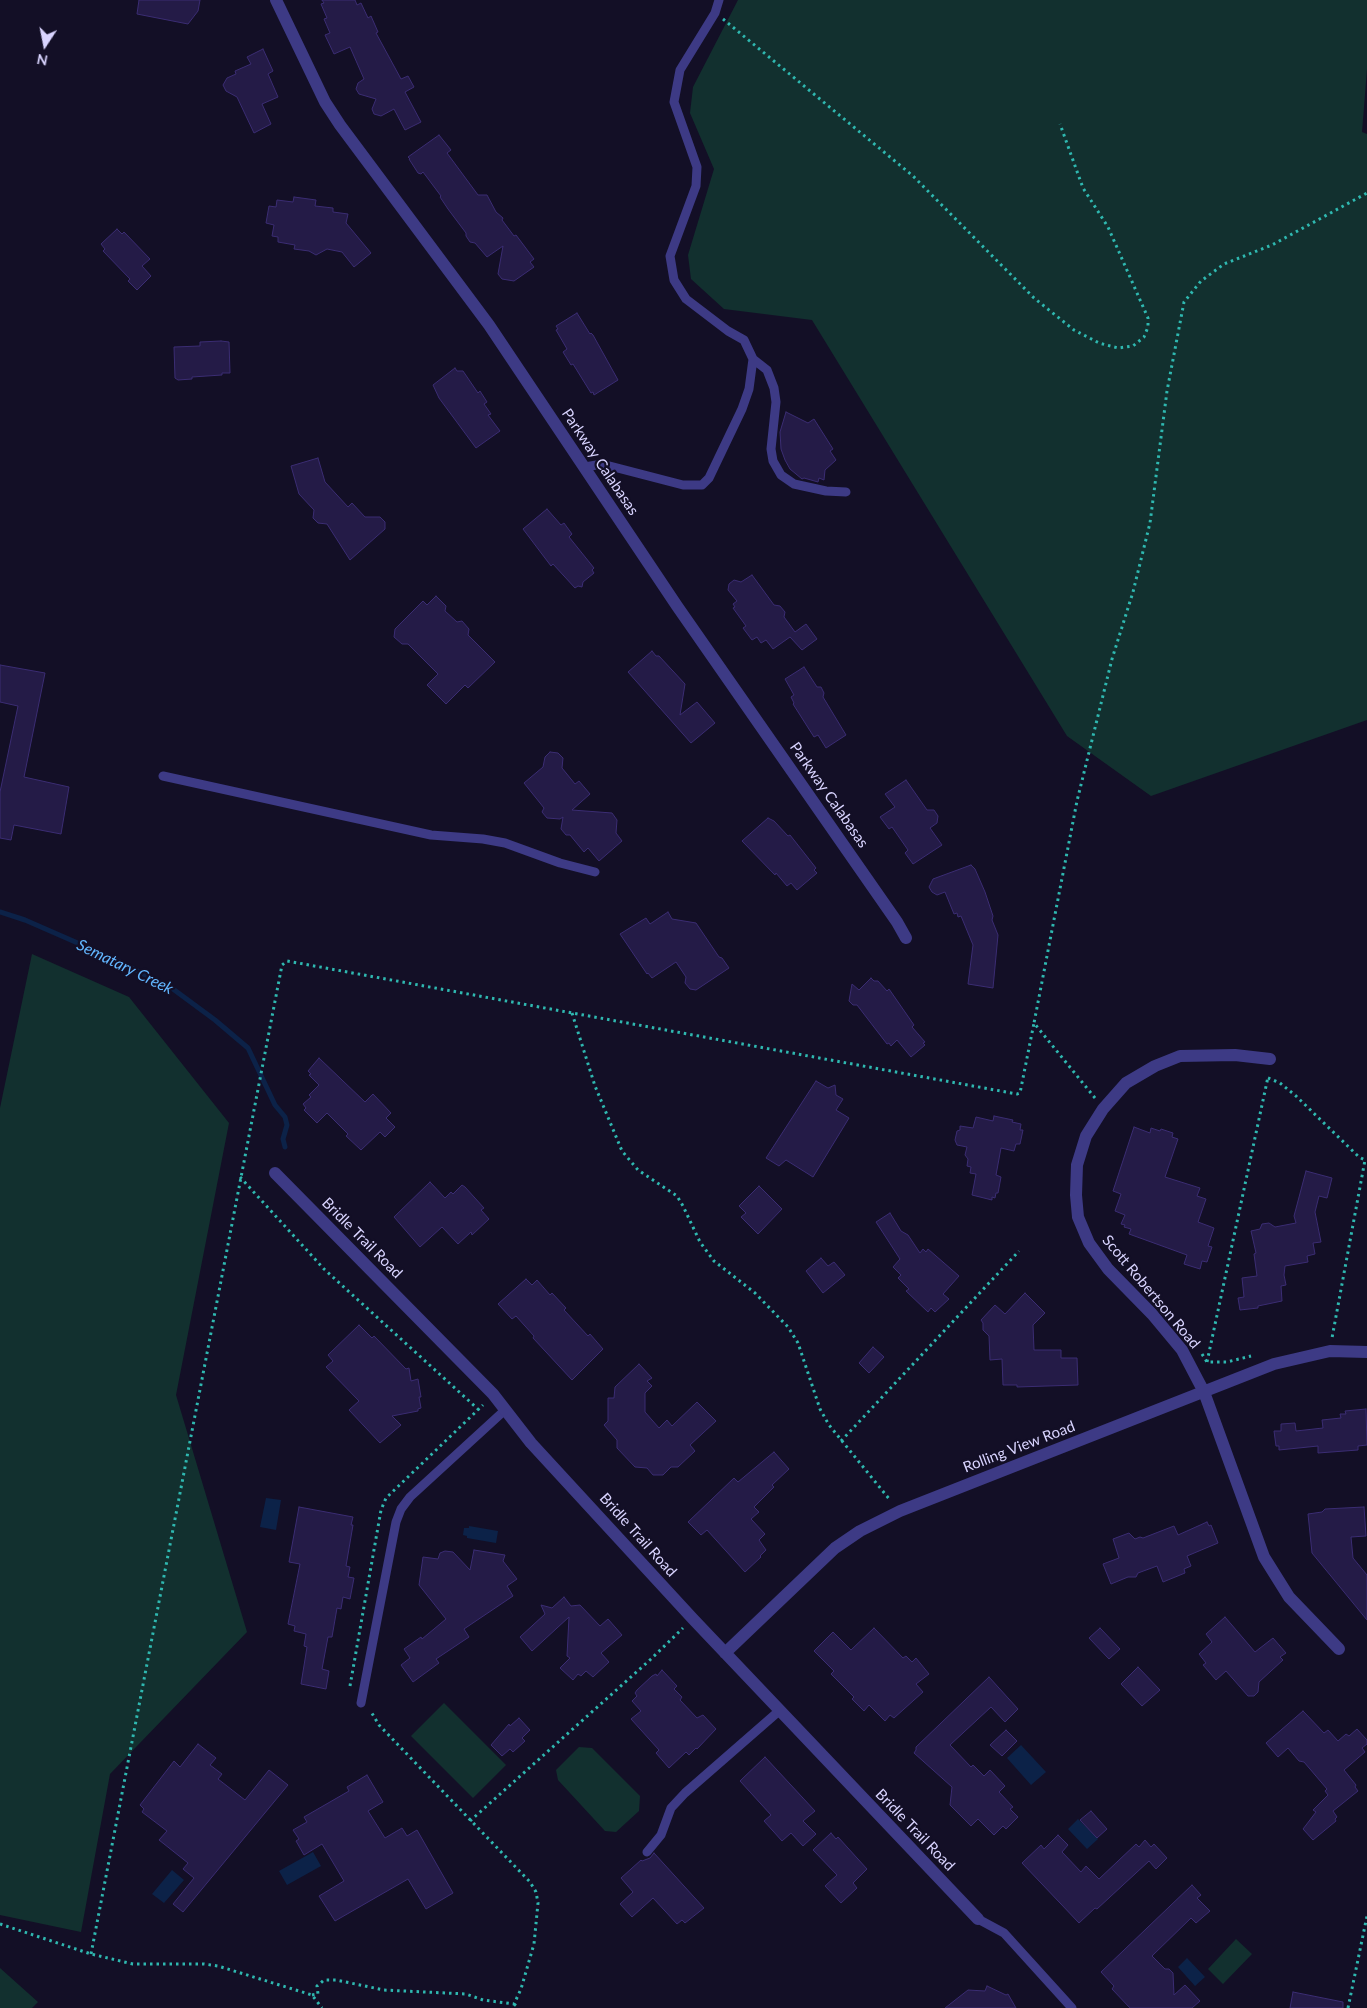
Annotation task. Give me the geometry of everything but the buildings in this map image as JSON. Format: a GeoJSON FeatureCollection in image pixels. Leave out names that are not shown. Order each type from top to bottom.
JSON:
{"type":"FeatureCollection","features":[{"type":"Feature","properties":{"kind":"street","name":"Parkway Calabasas"},"geometry":{"type":"LineString","coordinates":[[276,0],[325,102],[489,325],[677,606],[898,922],[906,938]]}},
{"type":"Feature","properties":{"kind":"street","name":"Scott Robertson Road"},"geometry":{"type":"LineString","coordinates":[[1270,1059],[1235,1055],[1180,1056],[1155,1066],[1126,1082],[1103,1109],[1086,1136],[1077,1165],[1076,1195],[1078,1217],[1089,1243],[1108,1269],[1152,1314],[1182,1350],[1204,1392],[1264,1557],[1289,1597],[1339,1649]]}},
{"type":"Feature","properties":{"kind":"street","name":"Bridle Trail Road"},"geometry":{"type":"LineString","coordinates":[[274,1173],[493,1394],[531,1443],[692,1619],[978,1918]]}},
{"type":"Feature","properties":{"kind":"street","name":"Rolling View Road"},"geometry":{"type":"LineString","coordinates":[[725,1654],[835,1548],[860,1531],[900,1512],[1274,1364],[1330,1351],[1367,1352]]}},
{"type":"Feature","properties":{"kind":"lane"},"geometry":{"type":"LineString","coordinates":[[719,0],[715,12],[680,70],[674,102],[696,167],[696,186],[670,256],[674,280],[686,299],[728,331],[744,340],[753,359],[767,370],[774,388],[776,402],[771,449],[773,461],[781,475],[794,484],[801,486],[846,492]]}},
{"type":"Feature","properties":{"kind":"lane"},"geometry":{"type":"LineString","coordinates":[[585,467],[602,464],[683,485],[702,484],[709,478],[742,409],[749,389],[753,359]]}},
{"type":"Feature","properties":{"kind":"lane"},"geometry":{"type":"LineString","coordinates":[[163,776],[431,835],[483,839],[505,843],[560,863],[595,872]]}},
{"type":"Feature","properties":{"kind":"lane"},"geometry":{"type":"LineString","coordinates":[[361,1703],[396,1522],[401,1509],[410,1497],[505,1410]]}},
{"type":"Feature","properties":{"kind":"lane"},"geometry":{"type":"LineString","coordinates":[[647,1852],[661,1835],[671,1808],[685,1793],[779,1711]]}},
{"type":"Feature","properties":{"kind":"lane"},"geometry":{"type":"LineString","coordinates":[[978,1918],[1004,1933],[1072,2008]]}},
{"type":"Feature","properties":{"kind":"path"},"geometry":{"type":"LineString","coordinates":[[715,12],[913,176],[1034,298],[1074,330],[1099,343],[1118,348],[1133,346],[1144,337],[1148,327],[1148,318],[1108,227],[1083,188],[1060,124]]}},
{"type":"Feature","properties":{"kind":"path"},"geometry":{"type":"LineString","coordinates":[[91,1954],[282,965],[286,961],[1017,1094],[1020,1093],[1077,801],[1112,659],[1133,592],[1150,522],[1166,391],[1184,302],[1201,281],[1224,264],[1272,245],[1367,193]]}},
{"type":"Feature","properties":{"kind":"path"},"geometry":{"type":"LineString","coordinates":[[572,1013],[595,1086],[622,1151],[638,1170],[677,1196],[700,1242],[714,1261],[755,1293],[788,1327],[798,1343],[820,1409],[829,1425],[900,1512]]}},
{"type":"Feature","properties":{"kind":"path"},"geometry":{"type":"LineString","coordinates":[[1034,1023],[1103,1109]]}},
{"type":"Feature","properties":{"kind":"path"},"geometry":{"type":"LineString","coordinates":[[1207,1362],[1268,1078],[1270,1059]]}},
{"type":"Feature","properties":{"kind":"path"},"geometry":{"type":"LineString","coordinates":[[1268,1078],[1280,1083],[1296,1096],[1359,1156],[1366,1160],[1330,1351]]}},
{"type":"Feature","properties":{"kind":"path"},"geometry":{"type":"LineString","coordinates":[[240,1176],[324,1269],[479,1410]]}},
{"type":"Feature","properties":{"kind":"path"},"geometry":{"type":"LineString","coordinates":[[842,1441],[1019,1251]]}},
{"type":"Feature","properties":{"kind":"path"},"geometry":{"type":"LineString","coordinates":[[1323,1337],[1341,1335]]}},
{"type":"Feature","properties":{"kind":"path"},"geometry":{"type":"LineString","coordinates":[[1199,1349],[1207,1362]]}},
{"type":"Feature","properties":{"kind":"path"},"geometry":{"type":"LineString","coordinates":[[1207,1362],[1227,1362],[1256,1355]]}},
{"type":"Feature","properties":{"kind":"path"},"geometry":{"type":"LineString","coordinates":[[493,1394],[479,1410],[386,1498],[381,1510],[350,1686],[351,1695],[370,1710],[379,1725],[530,1882],[536,1892],[538,1903],[534,1944],[521,1989],[514,2004]]}},
{"type":"Feature","properties":{"kind":"path"},"geometry":{"type":"LineString","coordinates":[[470,1821],[651,1659],[692,1619]]}},
{"type":"Feature","properties":{"kind":"path"},"geometry":{"type":"LineString","coordinates":[[1348,2008],[1367,1916]]}},
{"type":"Feature","properties":{"kind":"path"},"geometry":{"type":"LineString","coordinates":[[0,1924],[91,1954],[133,1964],[204,1964],[218,1966],[312,1995],[318,1994],[317,1986],[324,1980],[336,1980],[384,1990],[466,1994],[500,2003],[514,2004],[519,2008]]}},
{"type":"Feature","properties":{"kind":"path"},"geometry":{"type":"LineString","coordinates":[[312,1995],[322,2008]]}},
{"type":"Feature","properties":{"kind":"green space"},"geometry":{"type":"Polygon","coordinates":[[[738,0],[1367,0],[1367,69],[1362,132],[1367,134],[1367,720],[1151,796],[1067,736],[812,320],[724,309],[691,279],[688,255],[714,169],[690,113],[693,87],[738,0]]]}},
{"type":"Feature","properties":{"kind":"green space"},"geometry":{"type":"Polygon","coordinates":[[[32,954],[129,997],[229,1123],[176,1395],[247,1632],[110,1774],[81,1932],[0,1915],[0,1108],[32,954]]]}},
{"type":"Feature","properties":{"kind":"green space"},"geometry":{"type":"Polygon","coordinates":[[[444,1703],[506,1765],[473,1798],[411,1736],[444,1703]]]}},
{"type":"Feature","properties":{"kind":"green space"},"geometry":{"type":"Polygon","coordinates":[[[579,1747],[592,1748],[640,1796],[639,1811],[616,1832],[605,1831],[558,1780],[556,1770],[579,1747]]]}},
{"type":"Feature","properties":{"kind":"green space"},"geometry":{"type":"Polygon","coordinates":[[[1236,1939],[1252,1954],[1223,1984],[1208,1969],[1236,1939]]]}},
{"type":"Feature","properties":{"kind":"green space"},"geometry":{"type":"Polygon","coordinates":[[[0,1968],[38,2002],[32,2008],[0,2008],[0,1968]]]}},
{"type":"Feature","properties":{"kind":"water"},"geometry":{"type":"Polygon","coordinates":[[[266,1498],[281,1500],[276,1530],[260,1527],[266,1498]]]}},
{"type":"Feature","properties":{"kind":"water"},"geometry":{"type":"Polygon","coordinates":[[[469,1526],[498,1531],[496,1543],[467,1538],[467,1536],[463,1535],[464,1528],[469,1528],[469,1526]]]}},
{"type":"Feature","properties":{"kind":"water"},"geometry":{"type":"Polygon","coordinates":[[[1021,1745],[1046,1772],[1031,1785],[1007,1758],[1021,1745]]]}},
{"type":"Feature","properties":{"kind":"water"},"geometry":{"type":"Polygon","coordinates":[[[1078,1819],[1098,1839],[1087,1849],[1068,1829],[1078,1819]]]}},
{"type":"Feature","properties":{"kind":"water"},"geometry":{"type":"Polygon","coordinates":[[[313,1852],[321,1866],[287,1885],[279,1871],[313,1852]]]}},
{"type":"Feature","properties":{"kind":"water"},"geometry":{"type":"Polygon","coordinates":[[[172,1870],[184,1880],[164,1903],[152,1894],[172,1870]]]}},
{"type":"Feature","properties":{"kind":"water"},"geometry":{"type":"Polygon","coordinates":[[[1187,1958],[1205,1977],[1195,1986],[1178,1967],[1187,1958]]]}},
{"type":"Feature","properties":{"kind":"waterway","name":"Sematary Creek"},"geometry":{"type":"LineString","coordinates":[[0,912],[25,920],[112,958],[173,989],[215,1020],[248,1048],[275,1105],[285,1117],[287,1125],[283,1139],[285,1147]]}}]}
